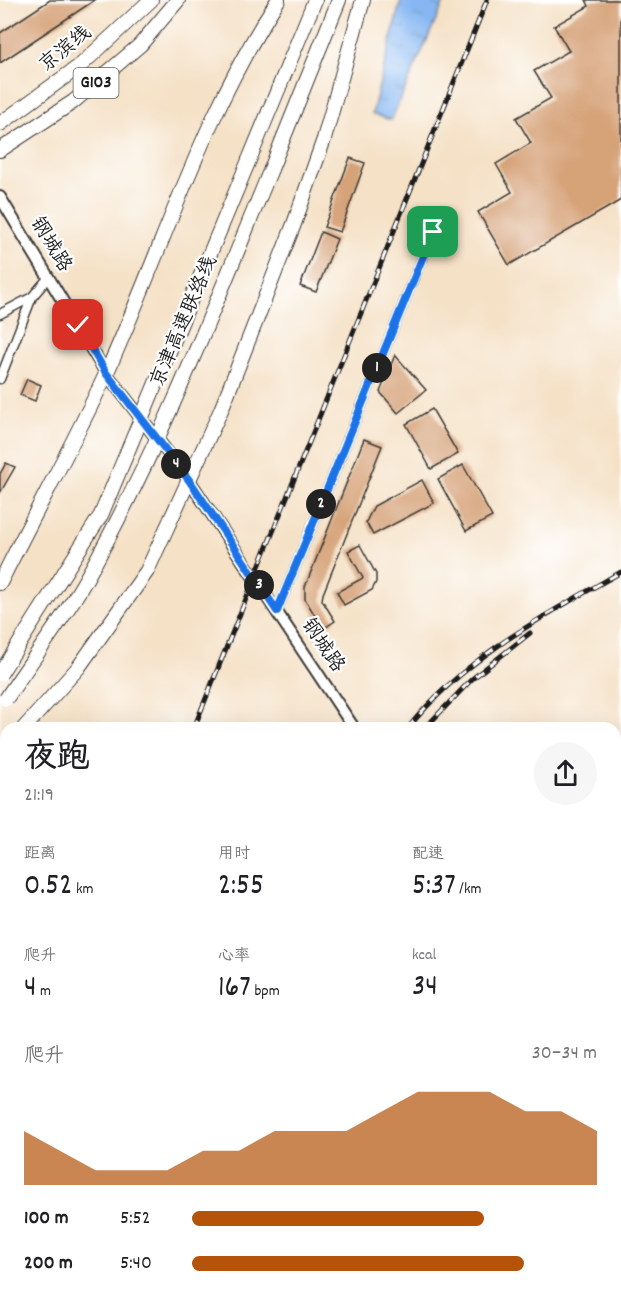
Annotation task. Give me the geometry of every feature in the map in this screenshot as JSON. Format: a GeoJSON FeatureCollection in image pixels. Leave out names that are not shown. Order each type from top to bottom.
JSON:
{"type":"FeatureCollection","features":[{"type":"Feature","properties":{"kind":"highway","name":"京滨线"},"geometry":{"type":"LineString","coordinates":[[0,124],[81,65],[151,0]]}},
{"type":"Feature","properties":{"kind":"highway","name":"G103"},"geometry":{"type":"LineString","coordinates":[[0,150],[73,102],[140,45],[178,0]]}},
{"type":"Feature","properties":{"kind":"highway"},"geometry":{"type":"LineString","coordinates":[[0,583],[106,373],[222,103],[257,31],[278,0]]}},
{"type":"Feature","properties":{"kind":"highway","name":"京津高速联络线"},"geometry":{"type":"LineString","coordinates":[[0,674],[102,515],[315,0]]}},
{"type":"Feature","properties":{"kind":"highway","name":"京津高速联络线"},"geometry":{"type":"LineString","coordinates":[[3,703],[86,580],[131,490],[188,370],[339,0]]}},
{"type":"Feature","properties":{"kind":"highway"},"geometry":{"type":"LineString","coordinates":[[29,722],[78,668],[147,571],[221,410],[294,224],[324,139],[363,0]]}},
{"type":"Feature","properties":{"kind":"street","name":"钢城路"},"geometry":{"type":"LineString","coordinates":[[0,197],[106,373],[189,480],[350,722]]}},
{"type":"Feature","properties":{"kind":"street"},"geometry":{"type":"LineString","coordinates":[[277,611],[433,232]]}},
{"type":"Feature","properties":{"kind":"street"},"geometry":{"type":"LineString","coordinates":[[0,379],[32,297],[49,278]]}},
{"type":"Feature","properties":{"kind":"street"},"geometry":{"type":"LineString","coordinates":[[1,310],[32,297]]}},
{"type":"Feature","properties":{"kind":"water"},"geometry":{"type":"Polygon","coordinates":[[[401,0],[445,0],[391,120],[372,114],[401,0]]]}},
{"type":"Feature","properties":{"kind":"building"},"geometry":{"type":"Polygon","coordinates":[[[50,0],[95,0],[0,63],[0,33],[50,0]]]}},
{"type":"Feature","properties":{"kind":"building"},"geometry":{"type":"Polygon","coordinates":[[[586,0],[621,0],[621,200],[509,265],[478,212],[512,192],[496,164],[531,143],[516,118],[551,98],[534,71],[569,51],[554,26],[589,6],[586,0]]]}},
{"type":"Feature","properties":{"kind":"building"},"geometry":{"type":"Polygon","coordinates":[[[350,158],[365,163],[340,232],[324,227],[350,158]]]}},
{"type":"Feature","properties":{"kind":"building"},"geometry":{"type":"Polygon","coordinates":[[[321,232],[337,239],[316,292],[300,286],[321,232]]]}},
{"type":"Feature","properties":{"kind":"building"},"geometry":{"type":"Polygon","coordinates":[[[395,355],[426,390],[398,413],[380,392],[395,355]]]}},
{"type":"Feature","properties":{"kind":"building"},"geometry":{"type":"Polygon","coordinates":[[[27,379],[41,385],[35,401],[20,395],[27,379]]]}},
{"type":"Feature","properties":{"kind":"building"},"geometry":{"type":"Polygon","coordinates":[[[432,409],[458,454],[431,469],[406,424],[432,409]]]}},
{"type":"Feature","properties":{"kind":"building"},"geometry":{"type":"Polygon","coordinates":[[[364,439],[382,446],[323,594],[322,600],[335,621],[323,629],[305,599],[305,587],[364,439]]]}},
{"type":"Feature","properties":{"kind":"building"},"geometry":{"type":"Polygon","coordinates":[[[6,463],[15,467],[0,493],[0,474],[6,463]]]}},
{"type":"Feature","properties":{"kind":"building"},"geometry":{"type":"Polygon","coordinates":[[[463,465],[492,517],[466,531],[438,479],[463,465]]]}},
{"type":"Feature","properties":{"kind":"building"},"geometry":{"type":"Polygon","coordinates":[[[422,480],[434,503],[373,535],[366,522],[374,506],[422,480]]]}},
{"type":"Feature","properties":{"kind":"building"},"geometry":{"type":"Polygon","coordinates":[[[360,545],[376,574],[376,582],[372,590],[344,605],[337,592],[363,578],[348,551],[360,545]]]}},
{"type":"Feature","properties":{"kind":"railway"},"geometry":{"type":"LineString","coordinates":[[196,722],[487,0]]}},
{"type":"Feature","properties":{"kind":"railway"},"geometry":{"type":"LineString","coordinates":[[413,722],[454,680],[480,659],[534,622],[621,572]]}},
{"type":"Feature","properties":{"kind":"railway"},"geometry":{"type":"LineString","coordinates":[[431,722],[472,679],[530,633]]}},
{"type":"Feature","properties":{"kind":"route"},"geometry":{"type":"LineString","coordinates":[[78,325],[106,373],[189,480],[277,611],[433,232]]}}]}
